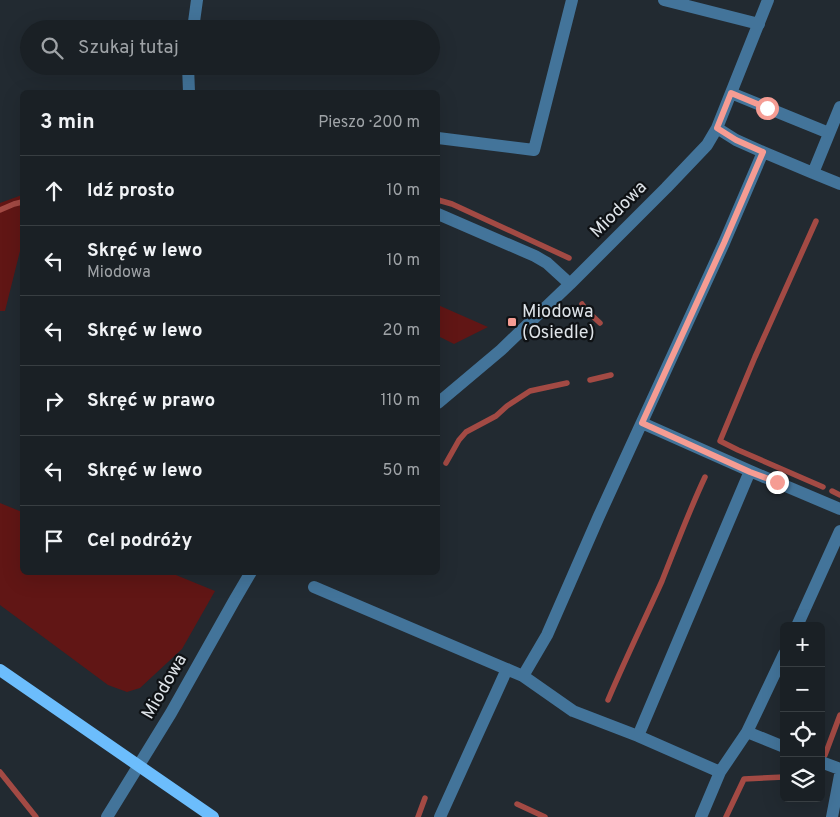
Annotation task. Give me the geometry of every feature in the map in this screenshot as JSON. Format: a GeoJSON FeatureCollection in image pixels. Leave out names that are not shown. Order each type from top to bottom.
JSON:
{"type":"FeatureCollection","features":[{"type":"Feature","properties":{"kind":"main road"},"geometry":{"type":"LineString","coordinates":[[0,670],[212,817]]}},
{"type":"Feature","properties":{"kind":"street"},"geometry":{"type":"LineString","coordinates":[[194,20],[197,0]]}},
{"type":"Feature","properties":{"kind":"street"},"geometry":{"type":"LineString","coordinates":[[440,138],[534,150],[572,0]]}},
{"type":"Feature","properties":{"kind":"street","name":"Miodowa"},"geometry":{"type":"LineString","coordinates":[[440,401],[500,350],[570,284],[707,145],[717,128],[768,0]]}},
{"type":"Feature","properties":{"kind":"street"},"geometry":{"type":"LineString","coordinates":[[671,1],[759,24]]}},
{"type":"Feature","properties":{"kind":"street"},"geometry":{"type":"LineString","coordinates":[[188,75],[188,90]]}},
{"type":"Feature","properties":{"kind":"street"},"geometry":{"type":"LineString","coordinates":[[731,93],[829,133]]}},
{"type":"Feature","properties":{"kind":"street"},"geometry":{"type":"LineString","coordinates":[[813,173],[840,107]]}},
{"type":"Feature","properties":{"kind":"street"},"geometry":{"type":"LineString","coordinates":[[717,128],[736,140],[840,184]]}},
{"type":"Feature","properties":{"kind":"street"},"geometry":{"type":"LineString","coordinates":[[523,676],[547,634],[763,152]]}},
{"type":"Feature","properties":{"kind":"street"},"geometry":{"type":"LineString","coordinates":[[440,215],[535,256],[547,263],[570,284]]}},
{"type":"Feature","properties":{"kind":"street"},"geometry":{"type":"LineString","coordinates":[[642,423],[750,472],[840,509]]}},
{"type":"Feature","properties":{"kind":"street"},"geometry":{"type":"LineString","coordinates":[[638,736],[750,472]]}},
{"type":"Feature","properties":{"kind":"street"},"geometry":{"type":"LineString","coordinates":[[799,622],[840,531]]}},
{"type":"Feature","properties":{"kind":"street","name":"Miodowa"},"geometry":{"type":"LineString","coordinates":[[107,817],[171,713],[250,575]]}},
{"type":"Feature","properties":{"kind":"street"},"geometry":{"type":"LineString","coordinates":[[314,587],[523,676],[573,711],[638,736],[720,772]]}},
{"type":"Feature","properties":{"kind":"street"},"geometry":{"type":"LineString","coordinates":[[701,817],[720,772],[747,732],[780,662]]}},
{"type":"Feature","properties":{"kind":"street"},"geometry":{"type":"LineString","coordinates":[[440,817],[507,669]]}},
{"type":"Feature","properties":{"kind":"street"},"geometry":{"type":"LineString","coordinates":[[747,732],[780,745]]}},
{"type":"Feature","properties":{"kind":"street"},"geometry":{"type":"LineString","coordinates":[[825,763],[840,769]]}},
{"type":"Feature","properties":{"kind":"street"},"geometry":{"type":"LineString","coordinates":[[832,817],[840,775]]}},
{"type":"Feature","properties":{"kind":"shaded area"},"geometry":{"type":"Polygon","coordinates":[[[20,196],[20,251],[5,311],[0,311],[0,203],[20,196]]]}},
{"type":"Feature","properties":{"kind":"shaded area"},"geometry":{"type":"Polygon","coordinates":[[[440,306],[488,327],[454,344],[440,337],[440,306]]]}},
{"type":"Feature","properties":{"kind":"shaded area"},"geometry":{"type":"Polygon","coordinates":[[[0,503],[20,511],[20,575],[176,575],[215,591],[182,649],[140,688],[127,692],[108,685],[0,605],[0,503]]]}},
{"type":"Feature","properties":{"kind":"waterway"},"geometry":{"type":"LineString","coordinates":[[440,201],[452,204],[569,258]]}},
{"type":"Feature","properties":{"kind":"waterway"},"geometry":{"type":"LineString","coordinates":[[0,210],[20,202]]}},
{"type":"Feature","properties":{"kind":"waterway"},"geometry":{"type":"LineString","coordinates":[[816,221],[755,357],[720,441],[823,487]]}},
{"type":"Feature","properties":{"kind":"waterway"},"geometry":{"type":"LineString","coordinates":[[582,304],[600,323]]}},
{"type":"Feature","properties":{"kind":"waterway"},"geometry":{"type":"LineString","coordinates":[[590,380],[611,375]]}},
{"type":"Feature","properties":{"kind":"waterway"},"geometry":{"type":"LineString","coordinates":[[446,463],[459,440],[466,432],[496,416],[507,406],[530,391],[567,383]]}},
{"type":"Feature","properties":{"kind":"waterway"},"geometry":{"type":"LineString","coordinates":[[608,700],[662,581],[705,477]]}},
{"type":"Feature","properties":{"kind":"waterway"},"geometry":{"type":"LineString","coordinates":[[832,491],[840,495]]}},
{"type":"Feature","properties":{"kind":"waterway"},"geometry":{"type":"LineString","coordinates":[[825,755],[840,715]]}},
{"type":"Feature","properties":{"kind":"waterway"},"geometry":{"type":"LineString","coordinates":[[0,772],[36,817]]}},
{"type":"Feature","properties":{"kind":"waterway"},"geometry":{"type":"LineString","coordinates":[[726,817],[744,779],[780,777]]}},
{"type":"Feature","properties":{"kind":"waterway"},"geometry":{"type":"LineString","coordinates":[[418,817],[425,798]]}},
{"type":"Feature","properties":{"kind":"waterway"},"geometry":{"type":"LineString","coordinates":[[517,804],[545,817]]}},
{"type":"Feature","properties":{"kind":"place","name":"Miodowa (Osiedle)"},"geometry":{"type":"Point","coordinates":[512,322]}},
{"type":"Feature","properties":{"kind":"route"},"geometry":{"type":"LineString","coordinates":[[767,108],[731,93],[717,128],[736,140],[763,152],[642,423],[750,472],[777,482]]}}]}
